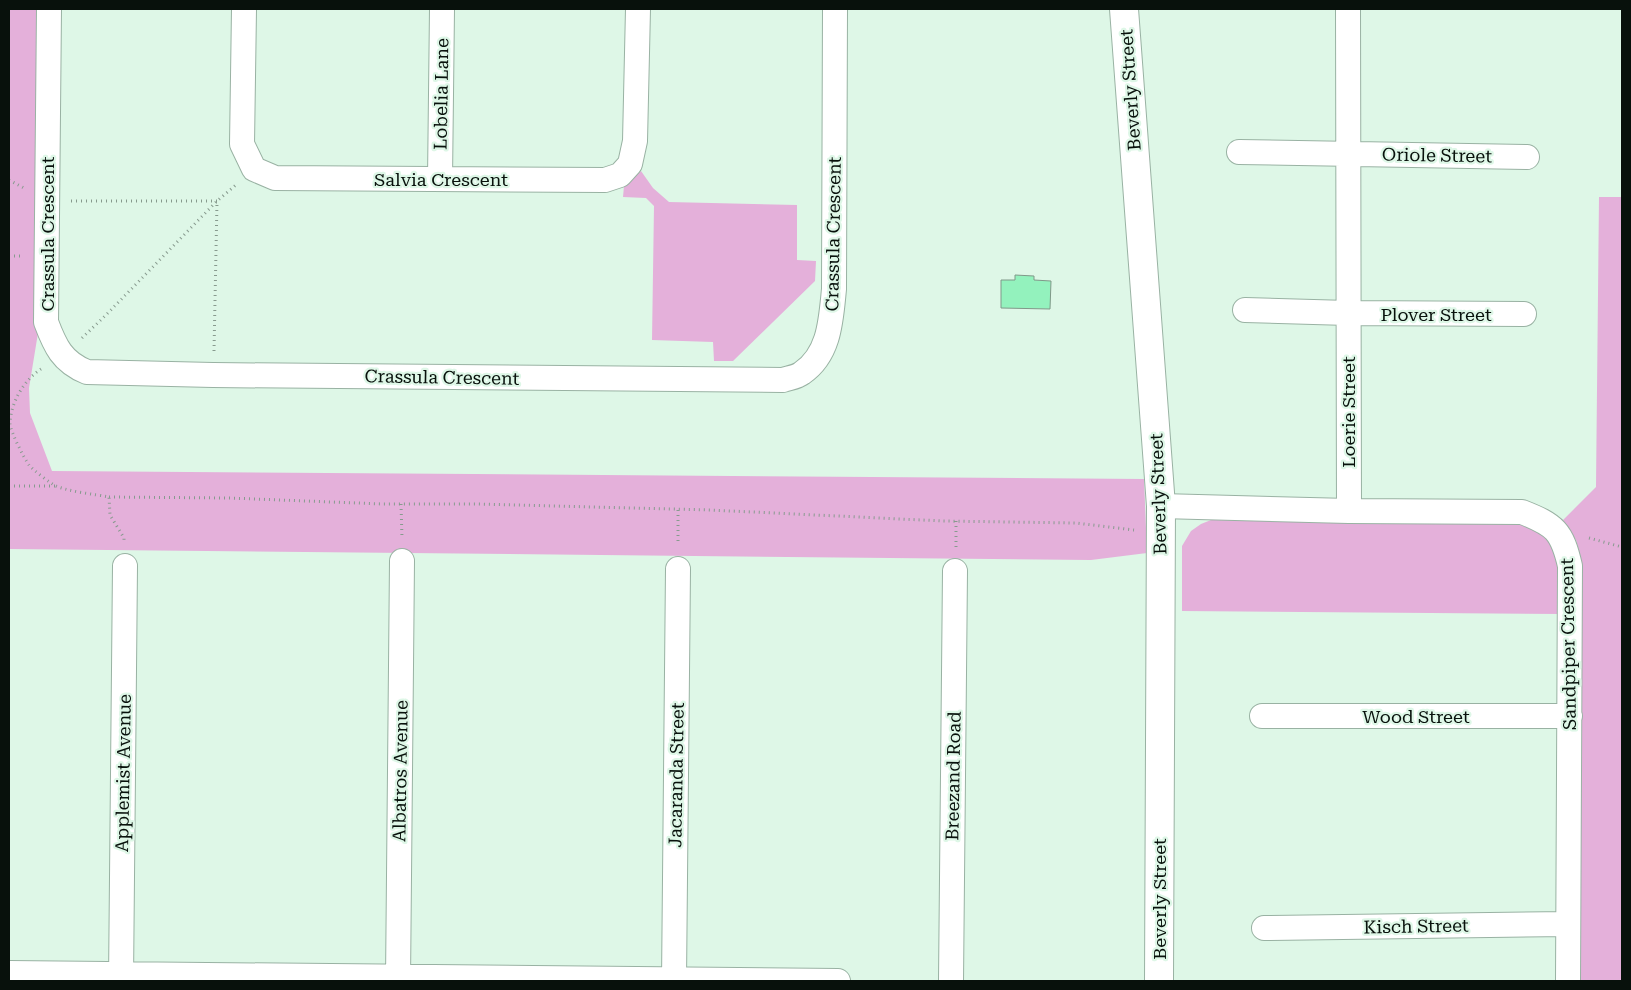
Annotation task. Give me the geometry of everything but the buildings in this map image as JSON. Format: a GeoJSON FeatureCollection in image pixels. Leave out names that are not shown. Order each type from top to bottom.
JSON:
{"type":"FeatureCollection","features":[{"type":"Feature","properties":{"kind":"street","name":"Crassula Crescent"},"geometry":{"type":"LineString","coordinates":[[49,9],[46,322],[62,356],[74,367],[87,372],[783,380],[801,374],[814,361],[825,346],[831,322],[833,297],[835,9]]}},
{"type":"Feature","properties":{"kind":"street"},"geometry":{"type":"LineString","coordinates":[[244,9],[242,144],[254,169]]}},
{"type":"Feature","properties":{"kind":"street","name":"Lobelia Lane"},"geometry":{"type":"LineString","coordinates":[[440,179],[442,9]]}},
{"type":"Feature","properties":{"kind":"street","name":"Salvia Crescent"},"geometry":{"type":"LineString","coordinates":[[254,169],[275,178],[605,180],[620,175],[630,164],[635,141],[638,9]]}},
{"type":"Feature","properties":{"kind":"street","name":"Beverly Street"},"geometry":{"type":"LineString","coordinates":[[1124,9],[1161,506],[1159,981]]}},
{"type":"Feature","properties":{"kind":"street","name":"Loerie Street"},"geometry":{"type":"LineString","coordinates":[[1348,9],[1349,511]]}},
{"type":"Feature","properties":{"kind":"street"},"geometry":{"type":"LineString","coordinates":[[1239,152],[1347,153]]}},
{"type":"Feature","properties":{"kind":"street","name":"Oriole Street"},"geometry":{"type":"LineString","coordinates":[[1347,153],[1527,157]]}},
{"type":"Feature","properties":{"kind":"street"},"geometry":{"type":"LineString","coordinates":[[1245,310],[1348,313]]}},
{"type":"Feature","properties":{"kind":"street","name":"Plover Street"},"geometry":{"type":"LineString","coordinates":[[1348,313],[1524,314]]}},
{"type":"Feature","properties":{"kind":"street","name":"Sandpiper Crescent"},"geometry":{"type":"LineString","coordinates":[[1161,506],[1349,511],[1522,512],[1554,529],[1566,546],[1570,566],[1568,981]]}},
{"type":"Feature","properties":{"kind":"street","name":"Albatros Avenue"},"geometry":{"type":"LineString","coordinates":[[398,979],[402,561]]}},
{"type":"Feature","properties":{"kind":"street","name":"Applemist Avenue"},"geometry":{"type":"LineString","coordinates":[[121,978],[125,566]]}},
{"type":"Feature","properties":{"kind":"street","name":"Jacaranda Street"},"geometry":{"type":"LineString","coordinates":[[674,980],[678,568]]}},
{"type":"Feature","properties":{"kind":"street","name":"Breezand Road"},"geometry":{"type":"LineString","coordinates":[[951,981],[955,571]]}},
{"type":"Feature","properties":{"kind":"street","name":"Wood Street"},"geometry":{"type":"LineString","coordinates":[[1262,716],[1570,716]]}},
{"type":"Feature","properties":{"kind":"street","name":"Kisch Street"},"geometry":{"type":"LineString","coordinates":[[1264,928],[1568,924]]}},
{"type":"Feature","properties":{"kind":"street"},"geometry":{"type":"LineString","coordinates":[[9,973],[121,978],[838,981]]}},
{"type":"Feature","properties":{"kind":"path"},"geometry":{"type":"LineString","coordinates":[[56,486],[30,466],[9,426],[19,391],[33,374],[62,356],[106,316],[217,201],[254,169]]}},
{"type":"Feature","properties":{"kind":"path"},"geometry":{"type":"LineString","coordinates":[[47,202],[217,201]]}},
{"type":"Feature","properties":{"kind":"path"},"geometry":{"type":"LineString","coordinates":[[213,374],[217,201]]}},
{"type":"Feature","properties":{"kind":"path"},"geometry":{"type":"LineString","coordinates":[[9,486],[56,486],[108,497],[477,504],[942,521],[1076,523],[1161,533]]}},
{"type":"Feature","properties":{"kind":"path"},"geometry":{"type":"LineString","coordinates":[[108,497],[110,515],[124,538],[125,566]]}},
{"type":"Feature","properties":{"kind":"path"},"geometry":{"type":"LineString","coordinates":[[401,504],[402,561]]}},
{"type":"Feature","properties":{"kind":"path"},"geometry":{"type":"LineString","coordinates":[[678,510],[678,568]]}},
{"type":"Feature","properties":{"kind":"shaded area"},"geometry":{"type":"Polygon","coordinates":[[[9,9],[40,9],[38,333],[29,388],[30,413],[52,471],[1144,479],[1147,553],[1091,560],[9,549],[9,9]]]}},
{"type":"Feature","properties":{"kind":"shaded area"},"geometry":{"type":"Polygon","coordinates":[[[641,171],[653,188],[669,202],[797,205],[797,260],[816,261],[815,281],[733,361],[714,361],[713,342],[652,340],[654,206],[646,198],[623,197],[624,186],[641,171]]]}},
{"type":"Feature","properties":{"kind":"shaded area"},"geometry":{"type":"Polygon","coordinates":[[[1599,197],[1622,197],[1622,981],[1578,981],[1581,560],[1576,540],[1563,520],[1596,487],[1599,197]]]}},
{"type":"Feature","properties":{"kind":"shaded area"},"geometry":{"type":"Polygon","coordinates":[[[1211,520],[1518,522],[1546,534],[1558,554],[1561,614],[1182,611],[1182,546],[1191,531],[1211,520]]]}}]}
